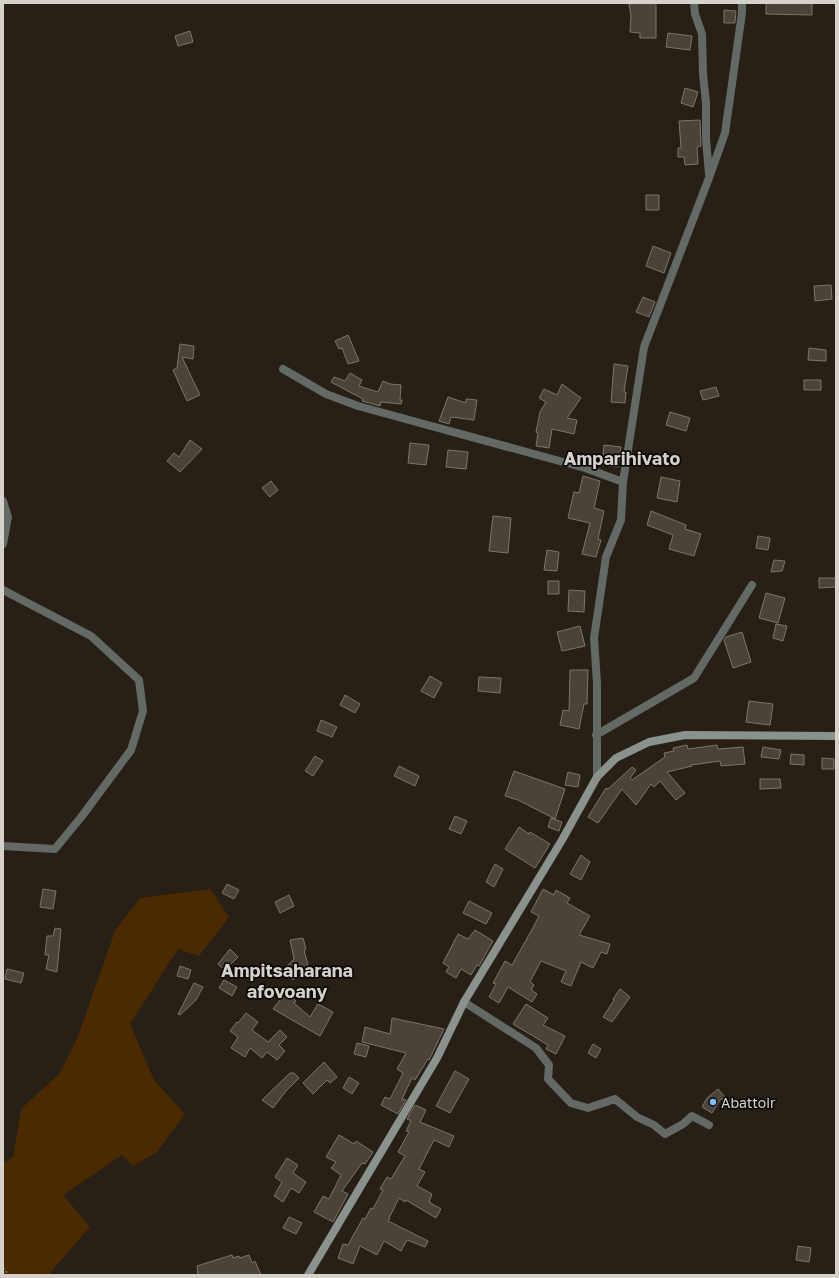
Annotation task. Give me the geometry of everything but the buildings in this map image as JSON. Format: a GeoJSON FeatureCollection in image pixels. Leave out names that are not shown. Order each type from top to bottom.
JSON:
{"type":"FeatureCollection","features":[{"type":"Feature","properties":{"kind":"main road"},"geometry":{"type":"LineString","coordinates":[[308,1275],[437,1058],[464,1002],[562,840],[597,777],[616,758],[649,742],[685,735],[836,736]]}},
{"type":"Feature","properties":{"kind":"street"},"geometry":{"type":"LineString","coordinates":[[694,3],[695,14],[702,34],[709,178]]}},
{"type":"Feature","properties":{"kind":"street"},"geometry":{"type":"LineString","coordinates":[[597,777],[597,683],[594,638],[606,557],[621,520],[624,482],[644,348],[725,133],[742,13],[742,3]]}},
{"type":"Feature","properties":{"kind":"street"},"geometry":{"type":"LineString","coordinates":[[283,369],[326,394],[358,406],[585,468],[624,482]]}},
{"type":"Feature","properties":{"kind":"street"},"geometry":{"type":"LineString","coordinates":[[3,502],[8,517],[3,544]]}},
{"type":"Feature","properties":{"kind":"street"},"geometry":{"type":"LineString","coordinates":[[596,735],[694,678],[752,585]]}},
{"type":"Feature","properties":{"kind":"street"},"geometry":{"type":"LineString","coordinates":[[3,590],[91,636],[139,680],[143,711],[131,750],[82,816],[55,849],[3,846]]}},
{"type":"Feature","properties":{"kind":"street"},"geometry":{"type":"LineString","coordinates":[[464,1002],[536,1048],[549,1065],[548,1079],[571,1103],[588,1108],[615,1099],[637,1117],[654,1125],[665,1134],[684,1124],[692,1116],[709,1125]]}},
{"type":"Feature","properties":{"kind":"path"},"geometry":{"type":"LineString","coordinates":[[3,1268],[9,1275]]}},
{"type":"Feature","properties":{"kind":"shaded area"},"geometry":{"type":"Polygon","coordinates":[[[210,889],[229,917],[199,956],[178,949],[130,1024],[154,1080],[185,1114],[156,1153],[133,1166],[122,1155],[63,1195],[90,1227],[48,1275],[3,1275],[3,1163],[13,1157],[21,1109],[59,1074],[77,1039],[115,931],[140,898],[210,889]]]}},
{"type":"Feature","properties":{"kind":"place","name":"Abattoir"},"geometry":{"type":"Point","coordinates":[713,1102]}},
{"type":"Feature","properties":{"kind":"district","name":"Amparihivato"},"geometry":{"type":"Point","coordinates":[622,458]}},
{"type":"Feature","properties":{"kind":"district","name":"Ampitsaharana afovoany"},"geometry":{"type":"Point","coordinates":[287,980]}}]}
